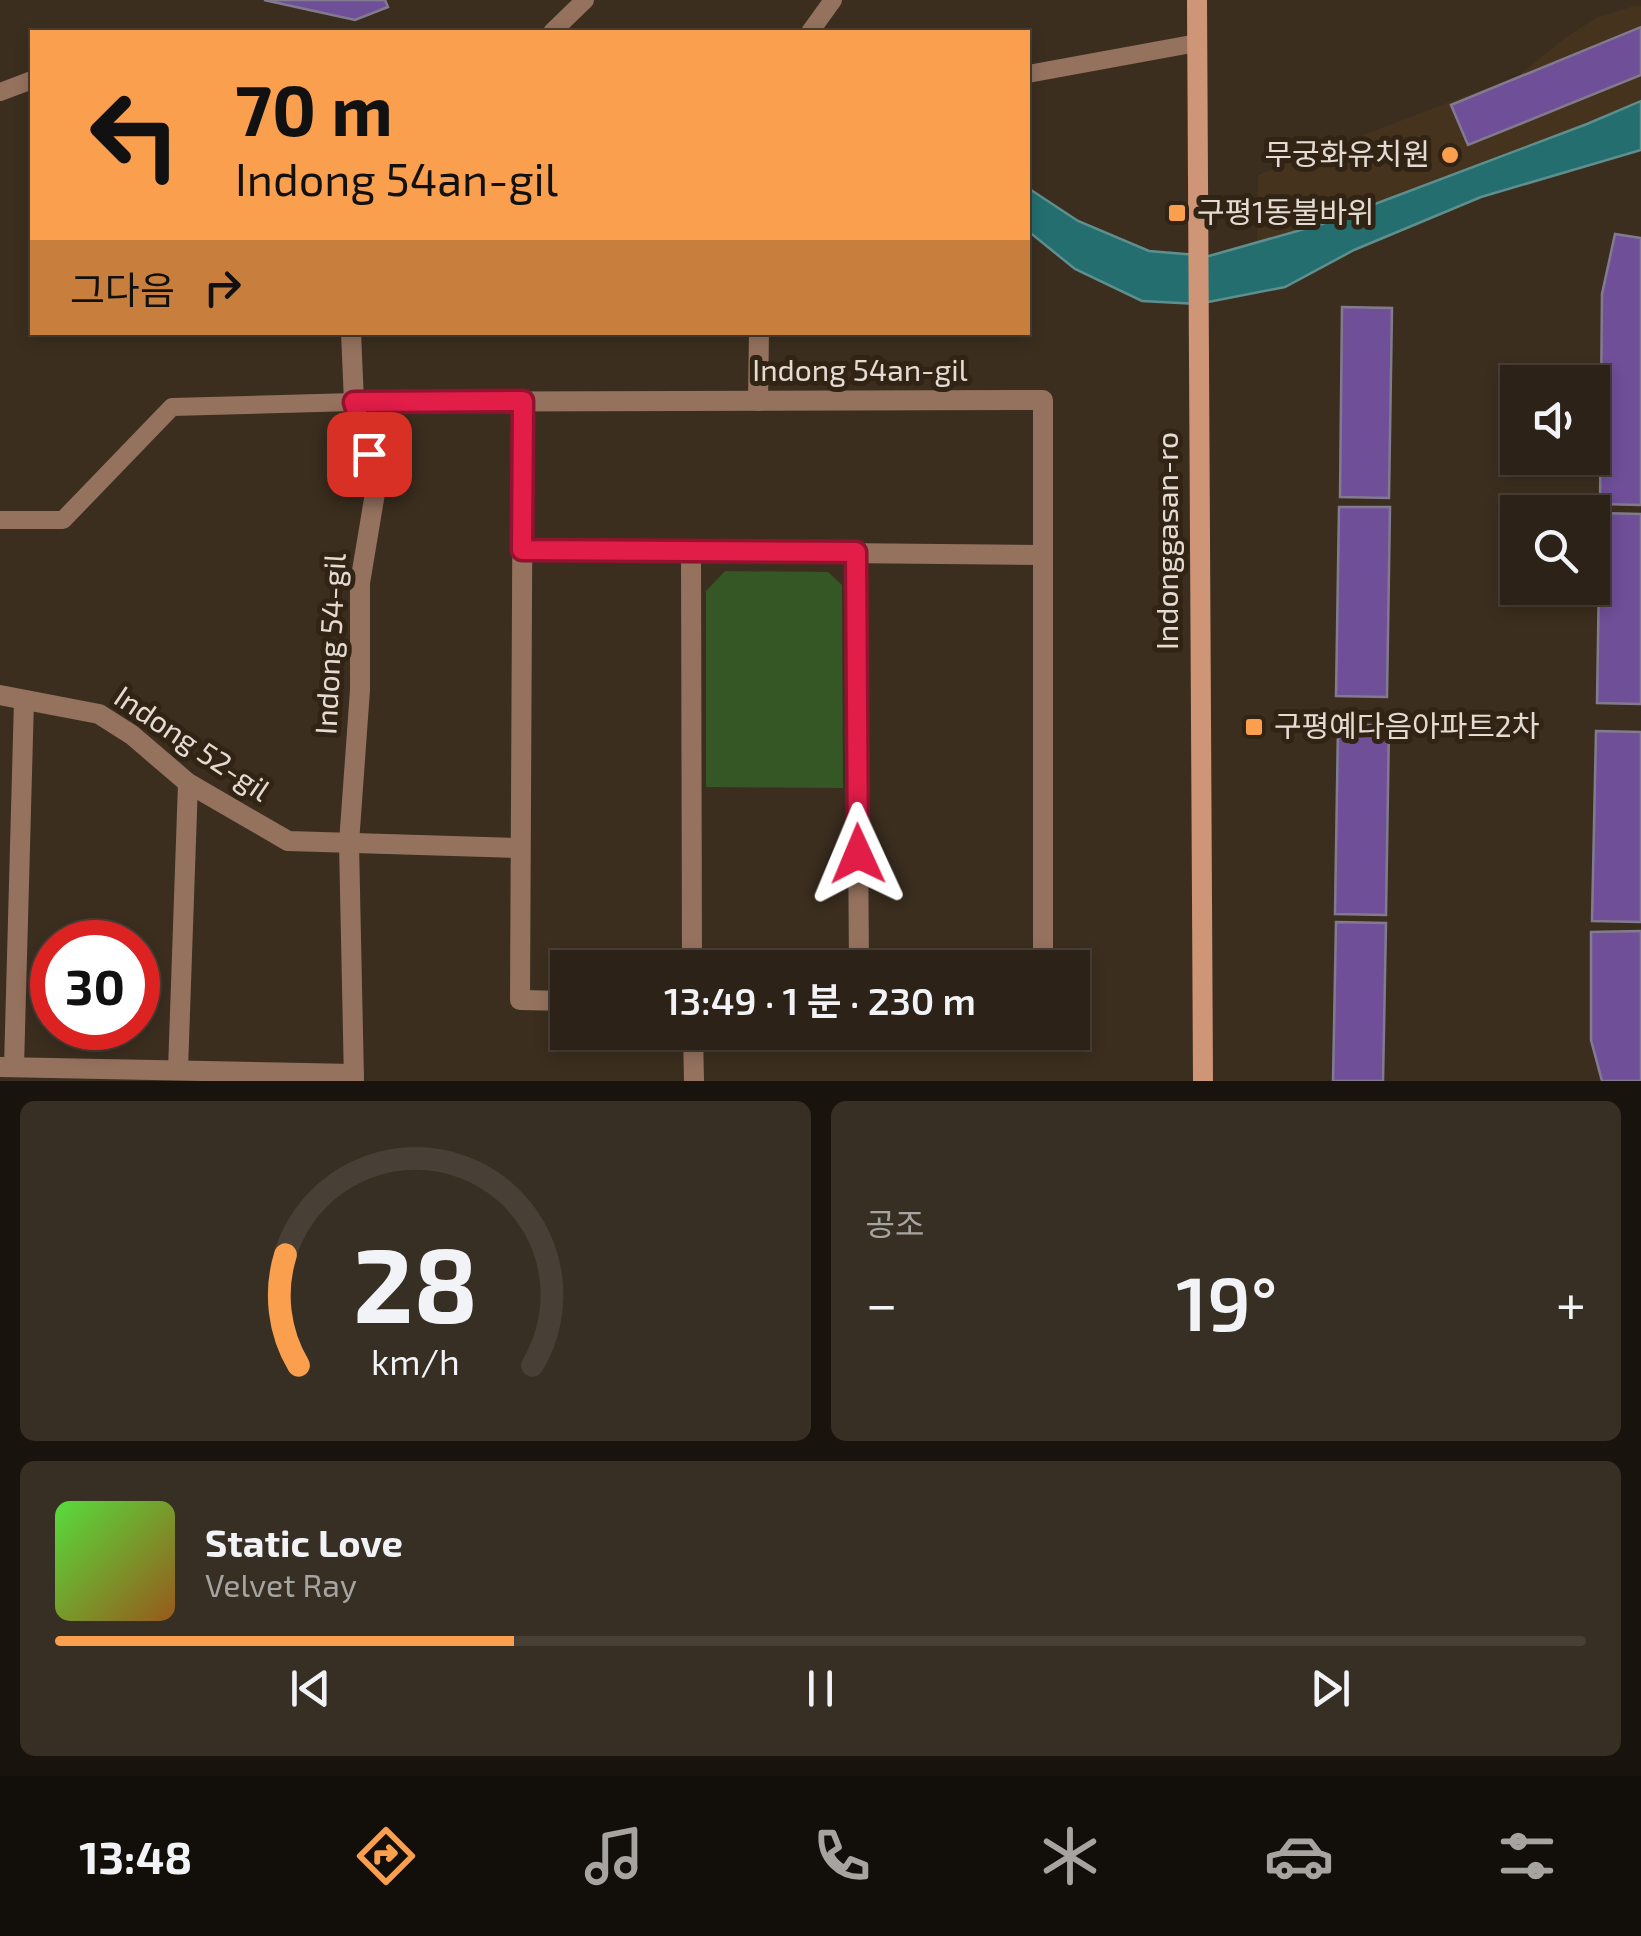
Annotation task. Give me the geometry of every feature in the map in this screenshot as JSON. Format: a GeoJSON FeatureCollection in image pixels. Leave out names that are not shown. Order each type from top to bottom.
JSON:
{"type":"FeatureCollection","features":[{"type":"Feature","properties":{"kind":"main road","name":"Indonggasan-ro"},"geometry":{"type":"LineString","coordinates":[[1198,0],[1203,1081]]}},
{"type":"Feature","properties":{"kind":"street","name":"Indong 54-gil"},"geometry":{"type":"LineString","coordinates":[[24,700],[7,1067],[354,1077],[349,843],[360,690],[360,583],[377,481],[354,402],[351,335]]}},
{"type":"Feature","properties":{"kind":"street"},"geometry":{"type":"LineString","coordinates":[[758,401],[760,335]]}},
{"type":"Feature","properties":{"kind":"street","name":"Indong 54an-gil"},"geometry":{"type":"LineString","coordinates":[[354,402],[1043,400],[1043,950]]}},
{"type":"Feature","properties":{"kind":"street"},"geometry":{"type":"LineString","coordinates":[[523,401],[520,1000],[550,1001]]}},
{"type":"Feature","properties":{"kind":"street"},"geometry":{"type":"LineString","coordinates":[[522,550],[1043,555]]}},
{"type":"Feature","properties":{"kind":"street"},"geometry":{"type":"LineString","coordinates":[[691,550],[692,950]]}},
{"type":"Feature","properties":{"kind":"street"},"geometry":{"type":"LineString","coordinates":[[856,552],[860,950]]}},
{"type":"Feature","properties":{"kind":"street","name":"Indong 52-gil"},"geometry":{"type":"LineString","coordinates":[[0,695],[99,714],[132,735],[188,783],[288,841],[349,843]]}},
{"type":"Feature","properties":{"kind":"street"},"geometry":{"type":"LineString","coordinates":[[178,1070],[188,783]]}},
{"type":"Feature","properties":{"kind":"street"},"geometry":{"type":"LineString","coordinates":[[349,843],[520,848]]}},
{"type":"Feature","properties":{"kind":"street"},"geometry":{"type":"LineString","coordinates":[[693,1050],[694,1081]]}},
{"type":"Feature","properties":{"kind":"lane"},"geometry":{"type":"LineString","coordinates":[[554,30],[585,0]]}},
{"type":"Feature","properties":{"kind":"lane"},"geometry":{"type":"LineString","coordinates":[[811,30],[833,0]]}},
{"type":"Feature","properties":{"kind":"lane"},"geometry":{"type":"LineString","coordinates":[[1030,74],[1198,43]]}},
{"type":"Feature","properties":{"kind":"lane"},"geometry":{"type":"LineString","coordinates":[[0,92],[30,81]]}},
{"type":"Feature","properties":{"kind":"lane"},"geometry":{"type":"LineString","coordinates":[[0,520],[63,520],[172,407],[354,402]]}},
{"type":"Feature","properties":{"kind":"shaded area","name":"무궁화유치원"},"geometry":{"type":"Polygon","coordinates":[[[1641,6],[1641,134],[1256,282],[1258,175],[1518,76],[1596,18],[1641,6]]]}},
{"type":"Feature","properties":{"kind":"green space"},"geometry":{"type":"Polygon","coordinates":[[[725,571],[828,572],[842,585],[843,788],[706,787],[706,591],[725,571]]]}},
{"type":"Feature","properties":{"kind":"water"},"geometry":{"type":"Polygon","coordinates":[[[1641,101],[1641,150],[1481,197],[1354,250],[1285,287],[1198,304],[1142,301],[1075,269],[1030,233],[1030,189],[1078,221],[1149,251],[1209,256],[1322,224],[1641,101]]]}},
{"type":"Feature","properties":{"kind":"building"},"geometry":{"type":"Polygon","coordinates":[[[264,0],[385,0],[388,7],[355,20],[264,0]]]}},
{"type":"Feature","properties":{"kind":"building"},"geometry":{"type":"Polygon","coordinates":[[[1641,27],[1641,75],[1468,145],[1451,105],[1641,27]]]}},
{"type":"Feature","properties":{"kind":"building"},"geometry":{"type":"Polygon","coordinates":[[[1615,234],[1641,238],[1641,505],[1610,504],[1610,495],[1600,495],[1600,475],[1610,475],[1610,365],[1601,365],[1602,294],[1615,234]]]}},
{"type":"Feature","properties":{"kind":"building"},"geometry":{"type":"Polygon","coordinates":[[[1342,307],[1392,308],[1389,498],[1340,497],[1342,307]]]}},
{"type":"Feature","properties":{"kind":"building"},"geometry":{"type":"Polygon","coordinates":[[[1339,507],[1390,507],[1387,697],[1336,696],[1339,507]]]}},
{"type":"Feature","properties":{"kind":"building"},"geometry":{"type":"Polygon","coordinates":[[[1610,513],[1641,514],[1641,704],[1597,703],[1599,605],[1610,605],[1610,513]]]}},
{"type":"Feature","properties":{"kind":"building"},"geometry":{"type":"Polygon","coordinates":[[[1338,725],[1389,725],[1386,915],[1335,914],[1338,725]]]}},
{"type":"Feature","properties":{"kind":"building"},"geometry":{"type":"Polygon","coordinates":[[[1596,731],[1641,732],[1641,922],[1592,921],[1596,731]]]}},
{"type":"Feature","properties":{"kind":"building"},"geometry":{"type":"Polygon","coordinates":[[[1336,922],[1386,923],[1383,1081],[1333,1081],[1336,922]]]}},
{"type":"Feature","properties":{"kind":"building"},"geometry":{"type":"Polygon","coordinates":[[[1641,931],[1641,1081],[1602,1081],[1591,1040],[1591,932],[1641,931]]]}},
{"type":"Feature","properties":{"kind":"place","name":"무궁화유치원"},"geometry":{"type":"Point","coordinates":[1450,155]}},
{"type":"Feature","properties":{"kind":"place","name":"구평1동불바위"},"geometry":{"type":"Point","coordinates":[1177,213]}},
{"type":"Feature","properties":{"kind":"place","name":"구평예다음아파트2차"},"geometry":{"type":"Point","coordinates":[1254,727]}},
{"type":"Feature","properties":{"kind":"route"},"geometry":{"type":"LineString","coordinates":[[369,454],[354,402],[523,401],[522,550],[856,552],[858,854]]}}]}
